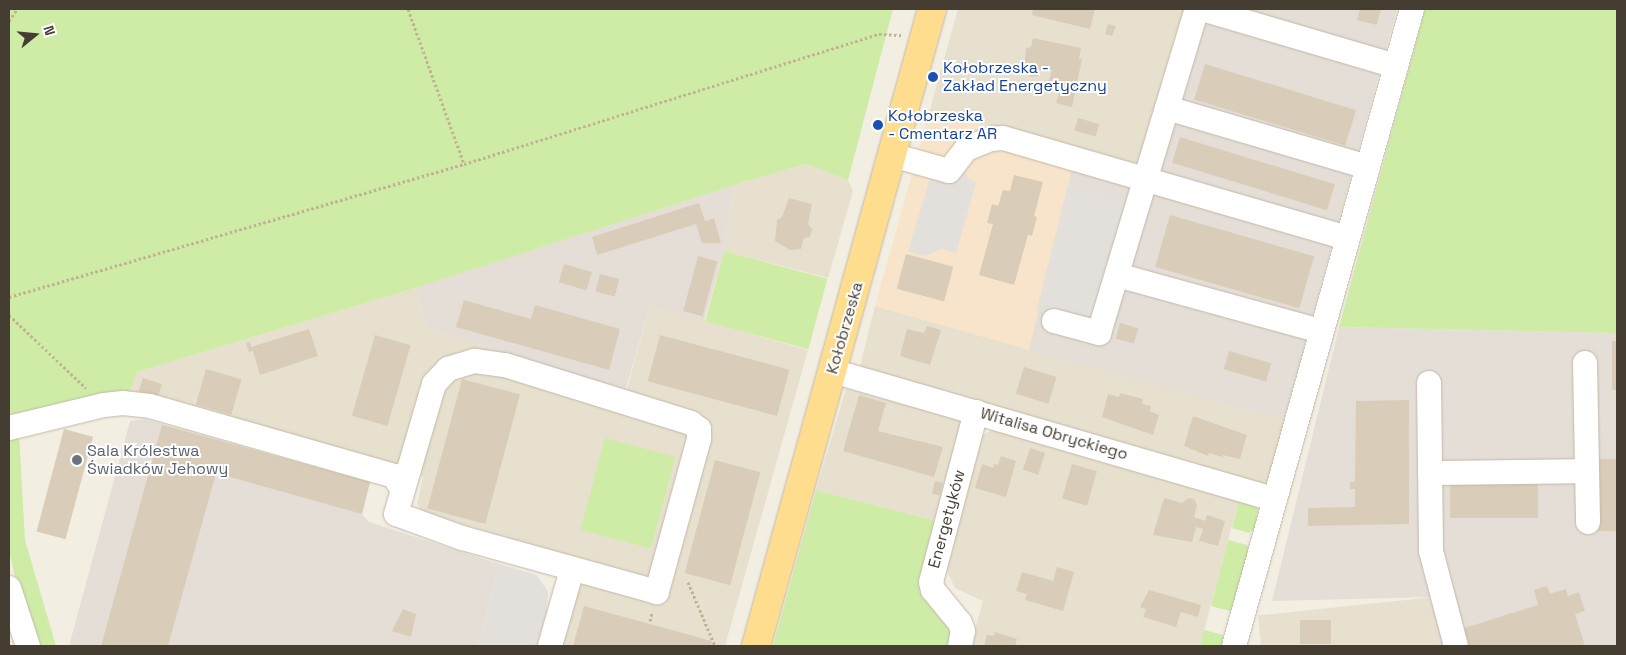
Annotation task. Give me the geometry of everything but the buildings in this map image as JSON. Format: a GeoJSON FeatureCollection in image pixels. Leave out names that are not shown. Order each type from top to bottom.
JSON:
{"type":"FeatureCollection","features":[{"type":"Feature","properties":{"kind":"main road","name":"Kołobrzeska"},"geometry":{"type":"LineString","coordinates":[[756,646],[932,9]]}},
{"type":"Feature","properties":{"kind":"street"},"geometry":{"type":"LineString","coordinates":[[1054,321],[1099,333],[1196,9]]}},
{"type":"Feature","properties":{"kind":"street"},"geometry":{"type":"LineString","coordinates":[[1202,9],[1396,66]]}},
{"type":"Feature","properties":{"kind":"street"},"geometry":{"type":"LineString","coordinates":[[1234,646],[1412,9]]}},
{"type":"Feature","properties":{"kind":"street"},"geometry":{"type":"LineString","coordinates":[[1167,108],[1367,167]]}},
{"type":"Feature","properties":{"kind":"street"},"geometry":{"type":"LineString","coordinates":[[892,155],[949,171],[966,149],[991,139],[1003,138],[1347,238]]}},
{"type":"Feature","properties":{"kind":"street"},"geometry":{"type":"LineString","coordinates":[[1117,275],[1321,332]]}},
{"type":"Feature","properties":{"kind":"street"},"geometry":{"type":"LineString","coordinates":[[476,362],[505,365],[695,425],[699,429],[699,439],[657,592],[398,524],[396,508],[401,487],[434,384],[448,369],[476,362]]}},
{"type":"Feature","properties":{"kind":"street"},"geometry":{"type":"LineString","coordinates":[[1585,364],[1588,522]]}},
{"type":"Feature","properties":{"kind":"street","name":"Witalisa Obryckiego"},"geometry":{"type":"LineString","coordinates":[[833,371],[1274,498]]}},
{"type":"Feature","properties":{"kind":"street"},"geometry":{"type":"LineString","coordinates":[[1429,383],[1431,551],[1456,646]]}},
{"type":"Feature","properties":{"kind":"street"},"geometry":{"type":"LineString","coordinates":[[9,428],[104,405],[123,403],[171,411],[394,476],[401,487]]}},
{"type":"Feature","properties":{"kind":"street","name":"Energetyków"},"geometry":{"type":"LineString","coordinates":[[960,646],[963,630],[960,623],[933,590],[931,582],[976,412]]}},
{"type":"Feature","properties":{"kind":"street"},"geometry":{"type":"LineString","coordinates":[[1430,473],[1586,471]]}},
{"type":"Feature","properties":{"kind":"street"},"geometry":{"type":"LineString","coordinates":[[550,646],[572,570]]}},
{"type":"Feature","properties":{"kind":"street"},"geometry":{"type":"LineString","coordinates":[[9,588],[28,646]]}},
{"type":"Feature","properties":{"kind":"path"},"geometry":{"type":"LineString","coordinates":[[9,21],[17,9]]}},
{"type":"Feature","properties":{"kind":"path"},"geometry":{"type":"LineString","coordinates":[[408,9],[464,164]]}},
{"type":"Feature","properties":{"kind":"path"},"geometry":{"type":"LineString","coordinates":[[9,297],[464,164],[879,34],[902,35]]}},
{"type":"Feature","properties":{"kind":"path"},"geometry":{"type":"LineString","coordinates":[[9,315],[104,405]]}},
{"type":"Feature","properties":{"kind":"path"},"geometry":{"type":"LineString","coordinates":[[688,582],[715,646]]}},
{"type":"Feature","properties":{"kind":"shaded area"},"geometry":{"type":"Polygon","coordinates":[[[958,9],[1191,9],[1145,168],[1027,133],[929,113],[958,9]]]}},
{"type":"Feature","properties":{"kind":"shaded area"},"geometry":{"type":"Polygon","coordinates":[[[1191,9],[1397,9],[1284,420],[1029,350],[1072,169],[1145,168],[1191,9]]]}},
{"type":"Feature","properties":{"kind":"shaded area"},"geometry":{"type":"Polygon","coordinates":[[[929,113],[1027,133],[1072,169],[1029,350],[875,306],[929,113]]]}},
{"type":"Feature","properties":{"kind":"shaded area"},"geometry":{"type":"Polygon","coordinates":[[[806,164],[848,180],[853,191],[828,278],[724,251],[734,185],[806,164]]]}},
{"type":"Feature","properties":{"kind":"shaded area"},"geometry":{"type":"Polygon","coordinates":[[[966,172],[968,178],[976,183],[956,253],[941,249],[925,256],[908,251],[930,178],[966,172]]]}},
{"type":"Feature","properties":{"kind":"shaded area"},"geometry":{"type":"Polygon","coordinates":[[[734,185],[724,251],[704,321],[650,305],[625,392],[427,328],[415,288],[734,185]]]}},
{"type":"Feature","properties":{"kind":"shaded area"},"geometry":{"type":"Polygon","coordinates":[[[1068,185],[1128,200],[1097,326],[1037,311],[1068,185]]]}},
{"type":"Feature","properties":{"kind":"shaded area"},"geometry":{"type":"Polygon","coordinates":[[[415,288],[427,328],[626,392],[650,305],[808,350],[725,646],[562,646],[586,562],[422,512],[417,504],[423,477],[129,394],[137,372],[415,288]]]}},
{"type":"Feature","properties":{"kind":"shaded area"},"geometry":{"type":"Polygon","coordinates":[[[875,306],[1284,420],[1271,483],[1257,485],[859,370],[875,306]]]}},
{"type":"Feature","properties":{"kind":"shaded area"},"geometry":{"type":"Polygon","coordinates":[[[1339,327],[1617,333],[1617,646],[1439,646],[1434,597],[1272,601],[1339,327]]]}},
{"type":"Feature","properties":{"kind":"shaded area"},"geometry":{"type":"Polygon","coordinates":[[[846,389],[961,418],[964,430],[940,522],[816,490],[846,389]]]}},
{"type":"Feature","properties":{"kind":"shaded area"},"geometry":{"type":"Polygon","coordinates":[[[145,419],[370,482],[362,514],[369,522],[499,564],[478,646],[69,646],[130,421],[145,419]]]}},
{"type":"Feature","properties":{"kind":"shaded area"},"geometry":{"type":"Polygon","coordinates":[[[997,429],[1239,499],[1200,646],[970,646],[983,601],[955,588],[946,569],[983,434],[997,429]]]}},
{"type":"Feature","properties":{"kind":"shaded area"},"geometry":{"type":"Polygon","coordinates":[[[499,564],[537,575],[548,592],[547,610],[537,646],[478,646],[499,564]]]}},
{"type":"Feature","properties":{"kind":"shaded area"},"geometry":{"type":"Polygon","coordinates":[[[1434,597],[1439,646],[1261,646],[1258,616],[1434,597]]]}},
{"type":"Feature","properties":{"kind":"green space"},"geometry":{"type":"Polygon","coordinates":[[[9,9],[893,9],[848,180],[806,164],[744,182],[415,288],[137,372],[129,394],[15,416],[9,413],[9,9]]]}},
{"type":"Feature","properties":{"kind":"green space"},"geometry":{"type":"Polygon","coordinates":[[[1425,9],[1617,9],[1617,333],[1339,327],[1425,9]]]}},
{"type":"Feature","properties":{"kind":"green space"},"geometry":{"type":"Polygon","coordinates":[[[724,251],[827,279],[808,349],[705,322],[724,251]]]}},
{"type":"Feature","properties":{"kind":"green space"},"geometry":{"type":"Polygon","coordinates":[[[19,433],[25,540],[56,646],[38,646],[17,585],[9,551],[9,437],[19,433]]]}},
{"type":"Feature","properties":{"kind":"green space"},"geometry":{"type":"Polygon","coordinates":[[[605,438],[676,457],[651,549],[580,530],[605,438]]]}},
{"type":"Feature","properties":{"kind":"green space"},"geometry":{"type":"Polygon","coordinates":[[[816,490],[940,522],[924,579],[951,622],[951,646],[773,646],[816,490]]]}},
{"type":"Feature","properties":{"kind":"green space"},"geometry":{"type":"Polygon","coordinates":[[[1239,499],[1255,503],[1258,508],[1255,528],[1249,533],[1232,528],[1239,499]]]}},
{"type":"Feature","properties":{"kind":"green space"},"geometry":{"type":"Polygon","coordinates":[[[1228,540],[1247,545],[1249,551],[1233,611],[1211,606],[1228,540]]]}},
{"type":"Feature","properties":{"kind":"green space"},"geometry":{"type":"Polygon","coordinates":[[[1204,630],[1223,635],[1224,646],[1200,646],[1204,630]]]}},
{"type":"Feature","properties":{"kind":"place","name":"Kołobrzeska - Zakład Energetyczny"},"geometry":{"type":"Point","coordinates":[933,77]}},
{"type":"Feature","properties":{"kind":"place","name":"Kołobrzeska - Cmentarz AR"},"geometry":{"type":"Point","coordinates":[878,125]}},
{"type":"Feature","properties":{"kind":"place","name":"Sala Królestwa Świadków Jehowy"},"geometry":{"type":"Point","coordinates":[77,460]}}]}
